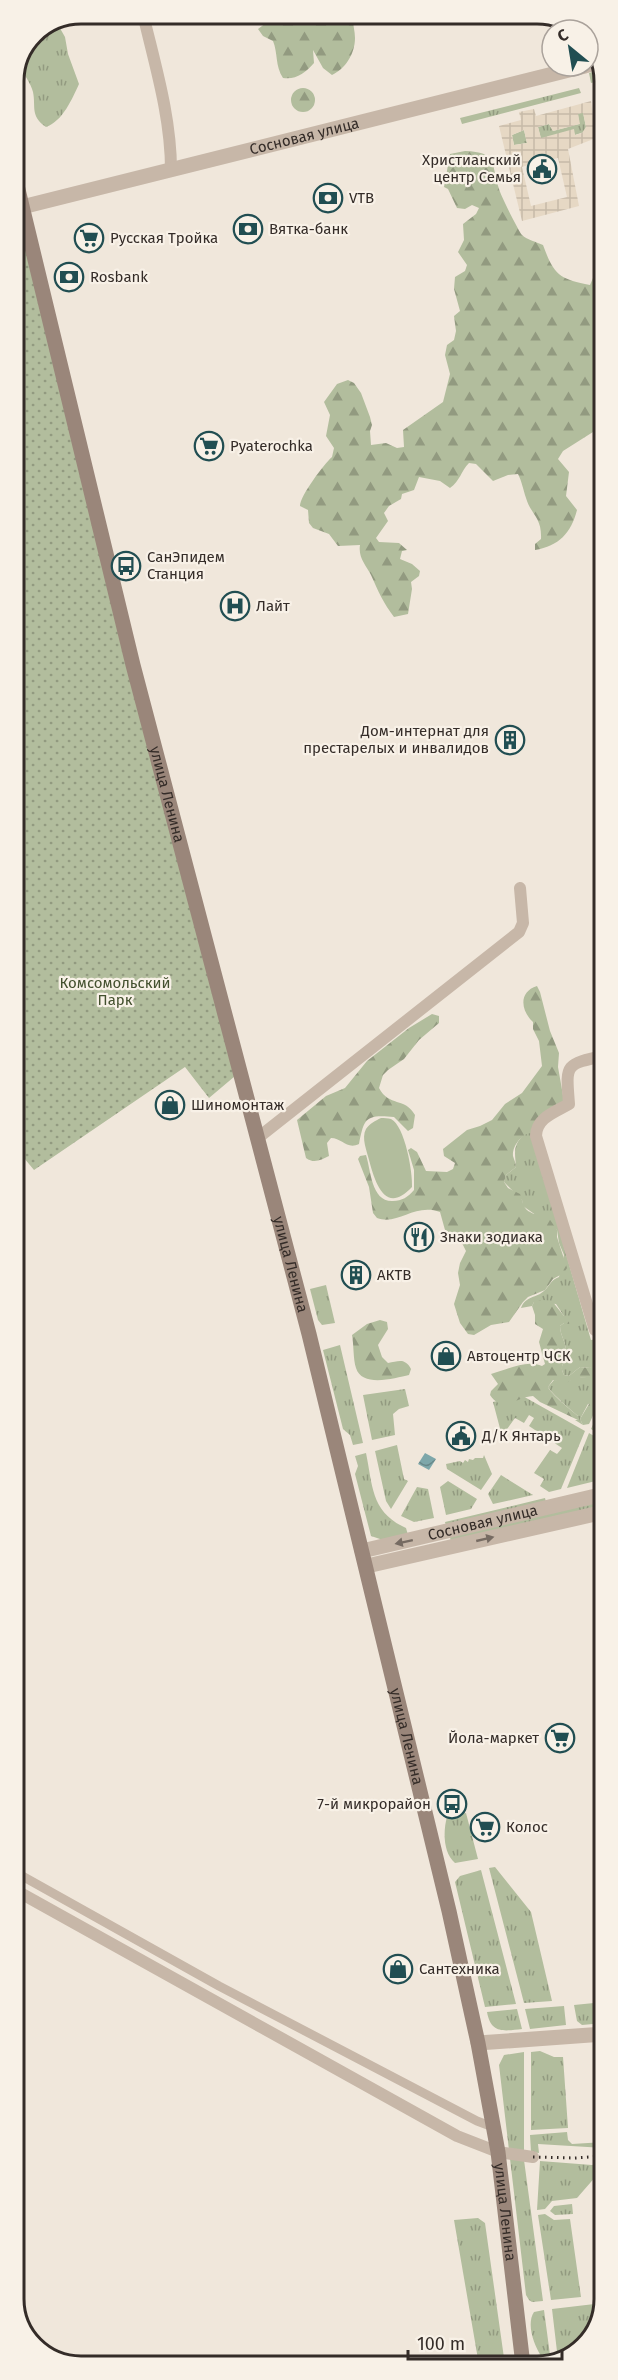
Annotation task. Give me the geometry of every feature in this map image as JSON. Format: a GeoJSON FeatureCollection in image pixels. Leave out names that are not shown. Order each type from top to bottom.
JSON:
{"type":"FeatureCollection","features":[{"type":"Feature","properties":{"kind":"main road","name":"улица Ленина"},"geometry":{"type":"LineString","coordinates":[[24,215],[133,665],[202,931],[259,1137],[367,1566],[478,2043],[498,2152],[522,2356]]}},
{"type":"Feature","properties":{"kind":"street"},"geometry":{"type":"LineString","coordinates":[[145,24],[166,114],[171,146],[171,170]]}},
{"type":"Feature","properties":{"kind":"street","name":"Сосновая улица"},"geometry":{"type":"LineString","coordinates":[[24,207],[540,78]]}},
{"type":"Feature","properties":{"kind":"street"},"geometry":{"type":"LineString","coordinates":[[259,1137],[519,932],[523,922],[520,888]]}},
{"type":"Feature","properties":{"kind":"street"},"geometry":{"type":"LineString","coordinates":[[594,1058],[576,1063],[569,1068],[567,1073],[569,1104],[540,1122],[536,1129],[536,1136],[594,1328]]}},
{"type":"Feature","properties":{"kind":"street","name":"Сосновая улица"},"geometry":{"type":"LineString","coordinates":[[362,1551],[594,1496]]}},
{"type":"Feature","properties":{"kind":"street","name":"Сосновая улица"},"geometry":{"type":"LineString","coordinates":[[367,1566],[594,1514]]}},
{"type":"Feature","properties":{"kind":"street"},"geometry":{"type":"LineString","coordinates":[[24,1877],[219,1986],[477,2121],[493,2127]]}},
{"type":"Feature","properties":{"kind":"street"},"geometry":{"type":"LineString","coordinates":[[24,1895],[471,2143],[498,2152],[534,2157]]}},
{"type":"Feature","properties":{"kind":"street"},"geometry":{"type":"LineString","coordinates":[[478,2043],[594,2035]]}},
{"type":"Feature","properties":{"kind":"green space"},"geometry":{"type":"Polygon","coordinates":[[[265,24],[353,24],[355,38],[348,60],[332,75],[323,68],[313,50],[314,63],[307,70],[296,77],[283,78],[273,41],[263,36],[258,29],[265,24]]]}},
{"type":"Feature","properties":{"kind":"green space"},"geometry":{"type":"Polygon","coordinates":[[[60,28],[65,37],[68,54],[79,84],[62,115],[46,127],[36,115],[32,89],[25,74],[28,59],[41,41],[60,28]]]}},
{"type":"Feature","properties":{"kind":"green space"},"geometry":{"type":"Polygon","coordinates":[[[303,88],[312,91],[315,100],[312,109],[303,112],[294,109],[291,100],[294,91],[303,88]]]}},
{"type":"Feature","properties":{"kind":"green space"},"geometry":{"type":"Polygon","coordinates":[[[579,88],[581,93],[462,124],[460,118],[579,88]]]}},
{"type":"Feature","properties":{"kind":"green space"},"geometry":{"type":"Polygon","coordinates":[[[583,112],[586,127],[584,132],[575,135],[573,130],[541,139],[538,127],[549,124],[553,131],[579,124],[578,114],[583,112]]]}},
{"type":"Feature","properties":{"kind":"green space"},"geometry":{"type":"Polygon","coordinates":[[[524,130],[527,143],[514,145],[512,135],[524,130]]]}},
{"type":"Feature","properties":{"kind":"green space"},"geometry":{"type":"Polygon","coordinates":[[[465,151],[476,152],[488,157],[493,166],[500,192],[522,235],[543,245],[551,263],[564,278],[590,285],[594,276],[594,432],[563,451],[558,459],[569,472],[566,496],[577,510],[563,537],[543,548],[535,550],[535,544],[541,539],[540,526],[528,504],[518,474],[493,481],[476,464],[469,463],[450,488],[440,481],[419,477],[414,490],[402,494],[401,499],[389,506],[384,513],[388,521],[376,538],[379,542],[399,543],[407,550],[402,551],[400,559],[412,564],[420,571],[419,576],[411,582],[408,614],[394,617],[363,561],[360,545],[338,546],[329,534],[313,528],[309,523],[308,510],[300,506],[308,488],[332,457],[334,448],[326,436],[330,415],[324,402],[337,384],[348,380],[354,383],[361,393],[372,425],[371,445],[386,443],[397,448],[404,447],[403,430],[443,402],[450,374],[445,355],[447,345],[454,340],[456,331],[454,316],[460,311],[454,289],[455,277],[465,271],[467,265],[458,252],[464,240],[463,224],[476,214],[479,208],[472,205],[465,209],[457,208],[448,189],[444,187],[450,154],[465,151]]]}},
{"type":"Feature","properties":{"kind":"green space","name":"Комсомольский Парк"},"geometry":{"type":"Polygon","coordinates":[[[24,213],[241,1071],[209,1098],[185,1067],[34,1170],[24,1158],[24,213]]]}},
{"type":"Feature","properties":{"kind":"green space"},"geometry":{"type":"Polygon","coordinates":[[[537,986],[559,1053],[558,1067],[564,1101],[531,1133],[518,1142],[513,1152],[516,1167],[506,1175],[504,1182],[508,1188],[520,1194],[527,1210],[534,1214],[540,1212],[546,1214],[557,1230],[567,1268],[564,1273],[553,1279],[545,1290],[528,1297],[509,1322],[491,1325],[474,1335],[468,1334],[460,1323],[454,1304],[460,1285],[458,1273],[460,1263],[466,1251],[460,1239],[445,1230],[440,1212],[422,1210],[392,1219],[377,1218],[373,1213],[369,1187],[358,1159],[366,1155],[376,1191],[386,1200],[393,1201],[405,1198],[414,1190],[414,1170],[408,1150],[411,1148],[417,1152],[426,1171],[447,1172],[453,1169],[455,1163],[444,1156],[443,1149],[467,1130],[492,1120],[505,1104],[522,1093],[542,1066],[539,1041],[523,1002],[527,993],[537,986]]]}},
{"type":"Feature","properties":{"kind":"green space"},"geometry":{"type":"Polygon","coordinates":[[[432,1014],[439,1016],[439,1023],[419,1040],[404,1059],[383,1075],[379,1088],[387,1098],[411,1109],[415,1115],[413,1128],[408,1131],[394,1117],[377,1116],[365,1124],[359,1144],[351,1146],[331,1138],[327,1143],[329,1156],[315,1161],[306,1158],[297,1120],[326,1096],[345,1088],[367,1061],[409,1028],[432,1014]]]}},
{"type":"Feature","properties":{"kind":"green space"},"geometry":{"type":"Polygon","coordinates":[[[381,1118],[391,1119],[396,1123],[404,1140],[411,1171],[412,1187],[403,1195],[395,1198],[388,1197],[378,1186],[365,1145],[366,1129],[381,1118]]]}},
{"type":"Feature","properties":{"kind":"green space"},"geometry":{"type":"Polygon","coordinates":[[[526,1133],[531,1133],[591,1340],[594,1340],[594,1366],[580,1367],[569,1376],[562,1372],[566,1348],[560,1326],[564,1323],[564,1316],[556,1304],[534,1302],[532,1306],[521,1308],[528,1299],[542,1293],[552,1281],[559,1277],[564,1255],[557,1230],[523,1206],[522,1200],[504,1182],[506,1175],[516,1167],[516,1145],[526,1133]]]}},
{"type":"Feature","properties":{"kind":"green space"},"geometry":{"type":"Polygon","coordinates":[[[326,1285],[335,1323],[322,1325],[318,1320],[310,1289],[326,1285]]]}},
{"type":"Feature","properties":{"kind":"green space"},"geometry":{"type":"Polygon","coordinates":[[[552,1301],[564,1316],[568,1316],[571,1320],[569,1324],[564,1323],[560,1326],[566,1348],[562,1366],[564,1375],[569,1376],[580,1367],[590,1368],[594,1362],[594,1380],[581,1378],[566,1383],[553,1380],[548,1387],[578,1416],[578,1420],[540,1402],[533,1396],[500,1404],[490,1395],[498,1384],[491,1374],[523,1364],[542,1366],[545,1364],[539,1342],[543,1329],[535,1324],[532,1306],[534,1302],[552,1301]]]}},
{"type":"Feature","properties":{"kind":"green space"},"geometry":{"type":"Polygon","coordinates":[[[380,1320],[387,1322],[388,1329],[378,1345],[382,1357],[388,1363],[401,1361],[406,1363],[411,1369],[409,1375],[372,1380],[359,1374],[354,1361],[352,1335],[367,1324],[380,1320]]]}},
{"type":"Feature","properties":{"kind":"green space"},"geometry":{"type":"Polygon","coordinates":[[[340,1345],[363,1443],[353,1445],[350,1435],[343,1429],[323,1350],[340,1345]]]}},
{"type":"Feature","properties":{"kind":"green space"},"geometry":{"type":"Polygon","coordinates":[[[573,1378],[594,1378],[594,1403],[588,1404],[580,1419],[583,1425],[575,1420],[578,1420],[578,1416],[548,1387],[554,1380],[570,1381],[573,1378]]]}},
{"type":"Feature","properties":{"kind":"green space"},"geometry":{"type":"Polygon","coordinates":[[[405,1389],[409,1406],[393,1414],[395,1435],[372,1440],[363,1395],[405,1389]]]}},
{"type":"Feature","properties":{"kind":"green space"},"geometry":{"type":"Polygon","coordinates":[[[521,1395],[585,1431],[561,1489],[549,1492],[540,1486],[544,1479],[534,1473],[550,1450],[557,1454],[562,1448],[529,1426],[534,1418],[529,1415],[524,1423],[515,1418],[502,1436],[493,1402],[521,1395]]]}},
{"type":"Feature","properties":{"kind":"green space"},"geometry":{"type":"Polygon","coordinates":[[[592,1399],[594,1400],[594,1412],[589,1424],[583,1425],[580,1419],[592,1399]]]}},
{"type":"Feature","properties":{"kind":"green space"},"geometry":{"type":"Polygon","coordinates":[[[589,1433],[594,1436],[594,1481],[567,1488],[589,1433]]]}},
{"type":"Feature","properties":{"kind":"green space"},"geometry":{"type":"Polygon","coordinates":[[[397,1445],[404,1479],[408,1481],[391,1509],[386,1501],[375,1451],[397,1445]]]}},
{"type":"Feature","properties":{"kind":"green space"},"geometry":{"type":"Polygon","coordinates":[[[366,1453],[373,1487],[380,1506],[395,1522],[406,1528],[408,1535],[383,1540],[371,1536],[355,1474],[358,1466],[355,1456],[366,1453]]]}},
{"type":"Feature","properties":{"kind":"green space"},"geometry":{"type":"Polygon","coordinates":[[[484,1455],[492,1474],[481,1490],[447,1469],[446,1464],[460,1461],[463,1463],[465,1460],[468,1462],[469,1459],[483,1458],[484,1455]]]}},
{"type":"Feature","properties":{"kind":"green space"},"geometry":{"type":"Polygon","coordinates":[[[501,1475],[533,1495],[493,1504],[488,1494],[501,1475]]]}},
{"type":"Feature","properties":{"kind":"green space"},"geometry":{"type":"Polygon","coordinates":[[[448,1481],[477,1499],[471,1509],[446,1515],[440,1487],[448,1481]]]}},
{"type":"Feature","properties":{"kind":"green space"},"geometry":{"type":"Polygon","coordinates":[[[417,1487],[428,1489],[434,1518],[414,1522],[401,1516],[417,1487]]]}},
{"type":"Feature","properties":{"kind":"green space"},"geometry":{"type":"Polygon","coordinates":[[[545,1498],[546,1502],[446,1526],[445,1522],[545,1498]]]}},
{"type":"Feature","properties":{"kind":"green space"},"geometry":{"type":"Polygon","coordinates":[[[594,1502],[594,1508],[451,1542],[450,1537],[594,1502]]]}},
{"type":"Feature","properties":{"kind":"green space"},"geometry":{"type":"Polygon","coordinates":[[[466,1813],[478,1859],[455,1863],[446,1848],[447,1817],[466,1813]]]}},
{"type":"Feature","properties":{"kind":"green space"},"geometry":{"type":"Polygon","coordinates":[[[495,1867],[531,1912],[552,2001],[524,2003],[489,1868],[495,1867]]]}},
{"type":"Feature","properties":{"kind":"green space"},"geometry":{"type":"Polygon","coordinates":[[[481,1870],[516,2004],[485,2007],[455,1882],[460,1876],[481,1870]]]}},
{"type":"Feature","properties":{"kind":"green space"},"geometry":{"type":"Polygon","coordinates":[[[594,2003],[594,2024],[582,2025],[577,2021],[574,2005],[594,2003]]]}},
{"type":"Feature","properties":{"kind":"green space"},"geometry":{"type":"Polygon","coordinates":[[[564,2006],[566,2025],[530,2029],[525,2009],[564,2006]]]}},
{"type":"Feature","properties":{"kind":"green space"},"geometry":{"type":"Polygon","coordinates":[[[517,2009],[522,2029],[499,2030],[492,2024],[487,2012],[517,2009]]]}},
{"type":"Feature","properties":{"kind":"green space"},"geometry":{"type":"Polygon","coordinates":[[[540,2051],[554,2057],[563,2057],[568,2128],[531,2130],[531,2052],[540,2051]]]}},
{"type":"Feature","properties":{"kind":"green space"},"geometry":{"type":"Polygon","coordinates":[[[524,2052],[524,2160],[543,2301],[532,2302],[526,2295],[499,2065],[504,2055],[524,2052]]]}},
{"type":"Feature","properties":{"kind":"green space"},"geometry":{"type":"Polygon","coordinates":[[[567,2132],[568,2140],[572,2144],[594,2143],[594,2147],[538,2144],[539,2153],[531,2152],[530,2135],[567,2132]]]}},
{"type":"Feature","properties":{"kind":"green space"},"geometry":{"type":"Polygon","coordinates":[[[540,2161],[594,2165],[594,2178],[577,2198],[552,2201],[545,2209],[537,2210],[540,2161]]]}},
{"type":"Feature","properties":{"kind":"green space"},"geometry":{"type":"Polygon","coordinates":[[[572,2204],[573,2214],[555,2215],[550,2211],[554,2206],[572,2204]]]}},
{"type":"Feature","properties":{"kind":"green space"},"geometry":{"type":"Polygon","coordinates":[[[545,2214],[554,2220],[570,2219],[581,2297],[551,2300],[538,2215],[545,2214]]]}},
{"type":"Feature","properties":{"kind":"green space"},"geometry":{"type":"Polygon","coordinates":[[[478,2218],[485,2223],[504,2356],[477,2356],[454,2220],[478,2218]]]}},
{"type":"Feature","properties":{"kind":"green space"},"geometry":{"type":"Polygon","coordinates":[[[594,2304],[591,2317],[582,2334],[575,2342],[557,2353],[552,2309],[594,2304]]]}},
{"type":"Feature","properties":{"kind":"green space"},"geometry":{"type":"Polygon","coordinates":[[[544,2310],[550,2354],[541,2356],[536,2346],[531,2328],[534,2312],[544,2310]]]}},
{"type":"Feature","properties":{"kind":"shaded area"},"geometry":{"type":"Polygon","coordinates":[[[591,101],[594,139],[568,149],[579,206],[522,221],[499,126],[521,120],[519,112],[534,109],[536,116],[591,101]],[[583,113],[578,114],[580,124],[553,131],[549,124],[538,127],[541,138],[574,129],[575,135],[582,133],[586,127],[583,113]],[[524,130],[512,135],[514,145],[527,143],[524,130]],[[542,154],[533,156],[535,163],[522,167],[531,206],[567,197],[558,158],[544,161],[542,154]]]}},
{"type":"Feature","properties":{"kind":"water"},"geometry":{"type":"Polygon","coordinates":[[[425,1453],[436,1459],[429,1470],[418,1464],[425,1453]]]}},
{"type":"Feature","properties":{"kind":"railway"},"geometry":{"type":"LineString","coordinates":[[533,2157],[594,2157]]}},
{"type":"Feature","properties":{"kind":"place","name":"Христианский центр Семья"},"geometry":{"type":"Point","coordinates":[542,169]}},
{"type":"Feature","properties":{"kind":"place","name":"VTB"},"geometry":{"type":"Point","coordinates":[328,198]}},
{"type":"Feature","properties":{"kind":"place","name":"Вятка-банк"},"geometry":{"type":"Point","coordinates":[248,229]}},
{"type":"Feature","properties":{"kind":"place","name":"Русская Тройка"},"geometry":{"type":"Point","coordinates":[89,238]}},
{"type":"Feature","properties":{"kind":"place","name":"Rosbank"},"geometry":{"type":"Point","coordinates":[69,277]}},
{"type":"Feature","properties":{"kind":"place","name":"Pyaterochka"},"geometry":{"type":"Point","coordinates":[209,446]}},
{"type":"Feature","properties":{"kind":"place","name":"СанЭпидем Станция"},"geometry":{"type":"Point","coordinates":[126,566]}},
{"type":"Feature","properties":{"kind":"place","name":"Лайт"},"geometry":{"type":"Point","coordinates":[235,606]}},
{"type":"Feature","properties":{"kind":"place","name":"Дом-интернат для престарелых и инвалидов"},"geometry":{"type":"Point","coordinates":[510,740]}},
{"type":"Feature","properties":{"kind":"place","name":"Шиномонтаж"},"geometry":{"type":"Point","coordinates":[170,1105]}},
{"type":"Feature","properties":{"kind":"place","name":"Знаки зодиака"},"geometry":{"type":"Point","coordinates":[419,1237]}},
{"type":"Feature","properties":{"kind":"place","name":"АКТВ"},"geometry":{"type":"Point","coordinates":[356,1275]}},
{"type":"Feature","properties":{"kind":"place","name":"Автоцентр ЧСК"},"geometry":{"type":"Point","coordinates":[446,1356]}},
{"type":"Feature","properties":{"kind":"place","name":"Д/К Янтарь"},"geometry":{"type":"Point","coordinates":[461,1436]}},
{"type":"Feature","properties":{"kind":"place","name":"Йола-маркет"},"geometry":{"type":"Point","coordinates":[560,1738]}},
{"type":"Feature","properties":{"kind":"place","name":"7-й микрорайон"},"geometry":{"type":"Point","coordinates":[452,1804]}},
{"type":"Feature","properties":{"kind":"place","name":"Колос"},"geometry":{"type":"Point","coordinates":[485,1827]}},
{"type":"Feature","properties":{"kind":"place","name":"Сантехника"},"geometry":{"type":"Point","coordinates":[398,1969]}}]}
